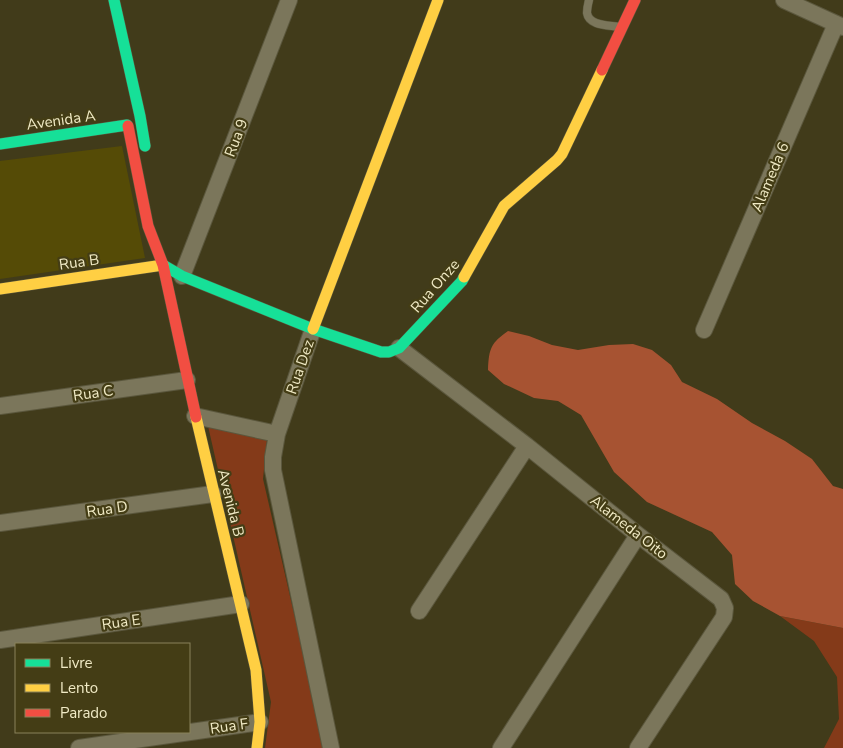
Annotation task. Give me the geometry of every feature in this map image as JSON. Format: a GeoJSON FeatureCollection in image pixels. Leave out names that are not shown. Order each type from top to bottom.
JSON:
{"type":"FeatureCollection","features":[{"type":"Feature","properties":{"kind":"street"},"geometry":{"type":"LineString","coordinates":[[114,0],[147,156]]}},
{"type":"Feature","properties":{"kind":"street","name":"Rua 9"},"geometry":{"type":"LineString","coordinates":[[182,276],[289,0]]}},
{"type":"Feature","properties":{"kind":"street","name":"Rua Dez"},"geometry":{"type":"LineString","coordinates":[[331,748],[273,470],[273,457],[277,434],[313,329],[438,0]]}},
{"type":"Feature","properties":{"kind":"street","name":"Rua Onze"},"geometry":{"type":"LineString","coordinates":[[399,348],[462,281],[504,206],[562,154],[635,0]]}},
{"type":"Feature","properties":{"kind":"street"},"geometry":{"type":"LineString","coordinates":[[784,0],[839,26]]}},
{"type":"Feature","properties":{"kind":"street","name":"Alameda 6"},"geometry":{"type":"LineString","coordinates":[[704,330],[839,26]]}},
{"type":"Feature","properties":{"kind":"street"},"geometry":{"type":"LineString","coordinates":[[128,109],[134,109],[140,116],[140,121],[131,127],[126,119],[128,109]]}},
{"type":"Feature","properties":{"kind":"street","name":"Avenida A"},"geometry":{"type":"LineString","coordinates":[[0,144],[126,119]]}},
{"type":"Feature","properties":{"kind":"street","name":"Avenida B"},"geometry":{"type":"LineString","coordinates":[[126,119],[148,226],[163,266]]}},
{"type":"Feature","properties":{"kind":"street","name":"Avenida B"},"geometry":{"type":"LineString","coordinates":[[161,231],[163,266],[187,380],[256,670],[260,722],[257,748]]}},
{"type":"Feature","properties":{"kind":"street"},"geometry":{"type":"LineString","coordinates":[[163,266],[182,276],[313,329],[378,352],[392,352],[399,348]]}},
{"type":"Feature","properties":{"kind":"street","name":"Rua B"},"geometry":{"type":"LineString","coordinates":[[0,289],[163,266]]}},
{"type":"Feature","properties":{"kind":"street","name":"Alameda Oito"},"geometry":{"type":"LineString","coordinates":[[399,348],[528,446],[721,599],[725,608],[724,617],[638,748]]}},
{"type":"Feature","properties":{"kind":"street","name":"Rua C"},"geometry":{"type":"LineString","coordinates":[[0,406],[187,380]]}},
{"type":"Feature","properties":{"kind":"street"},"geometry":{"type":"LineString","coordinates":[[195,416],[277,434]]}},
{"type":"Feature","properties":{"kind":"street"},"geometry":{"type":"LineString","coordinates":[[419,611],[528,446]]}},
{"type":"Feature","properties":{"kind":"street","name":"Rua D"},"geometry":{"type":"LineString","coordinates":[[0,524],[213,494]]}},
{"type":"Feature","properties":{"kind":"street"},"geometry":{"type":"LineString","coordinates":[[501,748],[638,535]]}},
{"type":"Feature","properties":{"kind":"street","name":"Rua E"},"geometry":{"type":"LineString","coordinates":[[0,640],[241,604]]}},
{"type":"Feature","properties":{"kind":"street","name":"Rua F"},"geometry":{"type":"LineString","coordinates":[[190,732],[260,722]]}},
{"type":"Feature","properties":{"kind":"street","name":"Rua F"},"geometry":{"type":"LineString","coordinates":[[79,748],[183,733]]}},
{"type":"Feature","properties":{"kind":"lane"},"geometry":{"type":"LineString","coordinates":[[589,0],[587,13],[594,22],[622,27]]}},
{"type":"Feature","properties":{"kind":"shaded area"},"geometry":{"type":"Polygon","coordinates":[[[122,146],[145,258],[0,279],[0,161],[122,146]]]}},
{"type":"Feature","properties":{"kind":"shaded area"},"geometry":{"type":"Polygon","coordinates":[[[508,331],[529,336],[552,345],[578,350],[609,345],[633,344],[652,350],[671,365],[682,382],[717,399],[752,423],[785,441],[812,459],[833,486],[843,489],[843,628],[780,616],[753,601],[735,584],[732,555],[712,532],[647,502],[614,472],[581,415],[558,401],[534,398],[504,384],[488,370],[490,351],[494,343],[508,331]]]}},
{"type":"Feature","properties":{"kind":"shaded area"},"geometry":{"type":"Polygon","coordinates":[[[208,426],[267,439],[263,479],[325,748],[265,748],[271,702],[208,426]]]}},
{"type":"Feature","properties":{"kind":"shaded area"},"geometry":{"type":"Polygon","coordinates":[[[780,616],[843,628],[843,748],[824,748],[839,719],[837,677],[814,641],[780,616]]]}},
{"type":"Feature","properties":{"kind":"traffic: fast"},"geometry":{"type":"LineString","coordinates":[[114,0],[145,146]]}},
{"type":"Feature","properties":{"kind":"traffic: fast"},"geometry":{"type":"LineString","coordinates":[[0,144],[127,125]]}},
{"type":"Feature","properties":{"kind":"traffic: fast"},"geometry":{"type":"LineString","coordinates":[[163,265],[182,276],[313,329],[381,352],[389,352],[399,348],[464,277]]}},
{"type":"Feature","properties":{"kind":"traffic: slow"},"geometry":{"type":"LineString","coordinates":[[313,329],[438,0]]}},
{"type":"Feature","properties":{"kind":"traffic: slow"},"geometry":{"type":"LineString","coordinates":[[464,277],[504,206],[562,154],[602,70]]}},
{"type":"Feature","properties":{"kind":"traffic: slow"},"geometry":{"type":"LineString","coordinates":[[0,289],[163,265]]}},
{"type":"Feature","properties":{"kind":"traffic: slow"},"geometry":{"type":"LineString","coordinates":[[196,417],[256,670],[260,722],[257,748]]}},
{"type":"Feature","properties":{"kind":"traffic: jam"},"geometry":{"type":"LineString","coordinates":[[602,70],[635,0]]}},
{"type":"Feature","properties":{"kind":"traffic: jam"},"geometry":{"type":"LineString","coordinates":[[128,126],[148,226],[163,265],[196,417]]}}]}
